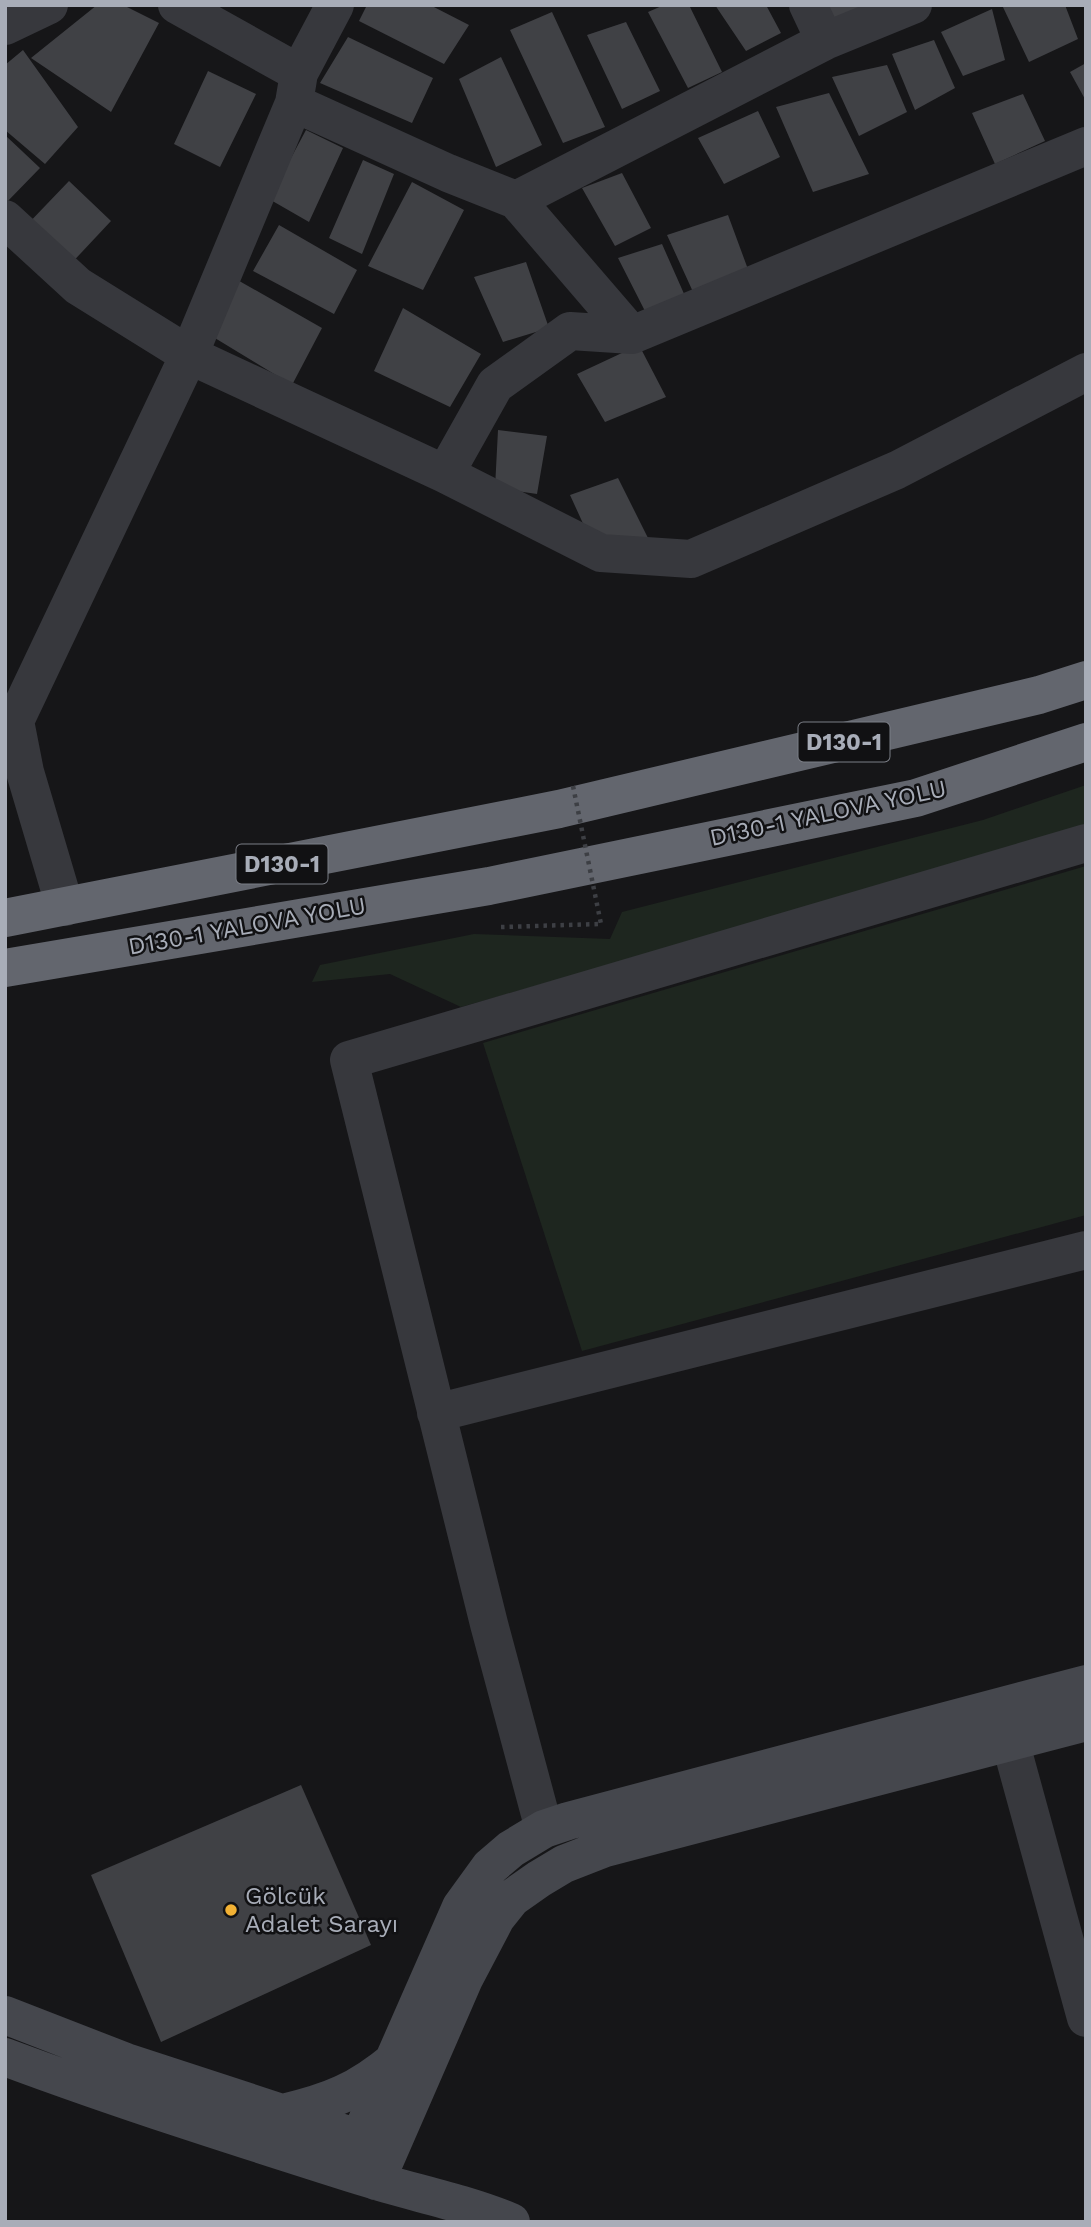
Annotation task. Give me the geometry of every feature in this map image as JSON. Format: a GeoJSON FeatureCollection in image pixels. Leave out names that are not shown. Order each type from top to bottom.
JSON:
{"type":"FeatureCollection","features":[{"type":"Feature","properties":{"kind":"highway","name":"D130-1"},"geometry":{"type":"LineString","coordinates":[[5,918],[578,798],[1039,695],[1086,680]]}},
{"type":"Feature","properties":{"kind":"highway","name":"D130-1 YALOVA YOLU"},"geometry":{"type":"LineString","coordinates":[[5,968],[489,886],[916,798],[1086,742]]}},
{"type":"Feature","properties":{"kind":"highway"},"geometry":{"type":"LineString","coordinates":[[5,908],[65,907]]}},
{"type":"Feature","properties":{"kind":"highway"},"geometry":{"type":"LineString","coordinates":[[5,984],[80,954]]}},
{"type":"Feature","properties":{"kind":"main road"},"geometry":{"type":"LineString","coordinates":[[368,2161],[396,2059],[467,1897],[490,1867],[511,1849],[544,1829],[1086,1684]]}},
{"type":"Feature","properties":{"kind":"main road"},"geometry":{"type":"LineString","coordinates":[[368,2161],[482,1943],[512,1898],[539,1879],[564,1864],[605,1848],[1086,1722]]}},
{"type":"Feature","properties":{"kind":"main road"},"geometry":{"type":"LineString","coordinates":[[5,2015],[127,2062],[283,2113],[368,2161],[511,2222]]}},
{"type":"Feature","properties":{"kind":"main road"},"geometry":{"type":"LineString","coordinates":[[5,2057],[244,2140],[368,2161]]}},
{"type":"Feature","properties":{"kind":"main road"},"geometry":{"type":"LineString","coordinates":[[283,2113],[345,2095],[374,2078],[396,2059]]}},
{"type":"Feature","properties":{"kind":"street"},"geometry":{"type":"LineString","coordinates":[[5,26],[49,5]]}},
{"type":"Feature","properties":{"kind":"street"},"geometry":{"type":"LineString","coordinates":[[177,5],[297,88],[447,173],[516,200],[632,335]]}},
{"type":"Feature","properties":{"kind":"street"},"geometry":{"type":"LineString","coordinates":[[65,907],[18,792],[15,721],[189,355],[297,88],[335,5]]}},
{"type":"Feature","properties":{"kind":"street"},"geometry":{"type":"LineString","coordinates":[[808,5],[825,41]]}},
{"type":"Feature","properties":{"kind":"street"},"geometry":{"type":"LineString","coordinates":[[516,200],[825,41],[914,5]]}},
{"type":"Feature","properties":{"kind":"street"},"geometry":{"type":"LineString","coordinates":[[445,474],[495,385],[570,331],[632,335],[1086,146]]}},
{"type":"Feature","properties":{"kind":"street"},"geometry":{"type":"LineString","coordinates":[[5,219],[78,286],[189,355],[445,474],[600,552],[691,559],[897,470],[1086,372]]}},
{"type":"Feature","properties":{"kind":"street"},"geometry":{"type":"LineString","coordinates":[[544,1829],[436,1413],[349,1060],[1086,843]]}},
{"type":"Feature","properties":{"kind":"street"},"geometry":{"type":"LineString","coordinates":[[436,1413],[1086,1251]]}},
{"type":"Feature","properties":{"kind":"street"},"geometry":{"type":"LineString","coordinates":[[1010,1741],[1078,1969],[1086,2018]]}},
{"type":"Feature","properties":{"kind":"path"},"geometry":{"type":"LineString","coordinates":[[501,927],[601,924],[578,798]]}},
{"type":"Feature","properties":{"kind":"shaded area"},"geometry":{"type":"Polygon","coordinates":[[[1086,785],[1086,831],[461,1007],[390,974],[312,982],[320,965],[474,934],[610,939],[622,912],[983,820],[1086,785]]]}},
{"type":"Feature","properties":{"kind":"shaded area"},"geometry":{"type":"Polygon","coordinates":[[[1086,866],[1086,1215],[582,1351],[483,1043],[1086,866]]]}},
{"type":"Feature","properties":{"kind":"building"},"geometry":{"type":"Polygon","coordinates":[[[97,5],[123,5],[159,23],[111,112],[31,58],[97,5]]]}},
{"type":"Feature","properties":{"kind":"building"},"geometry":{"type":"Polygon","coordinates":[[[367,5],[430,5],[469,25],[444,64],[359,21],[367,5]]]}},
{"type":"Feature","properties":{"kind":"building"},"geometry":{"type":"Polygon","coordinates":[[[664,5],[689,5],[722,72],[688,88],[648,12],[664,5]]]}},
{"type":"Feature","properties":{"kind":"building"},"geometry":{"type":"Polygon","coordinates":[[[715,5],[766,5],[781,33],[746,51],[715,5]]]}},
{"type":"Feature","properties":{"kind":"building"},"geometry":{"type":"Polygon","coordinates":[[[826,5],[874,5],[833,24],[826,5]]]}},
{"type":"Feature","properties":{"kind":"building"},"geometry":{"type":"Polygon","coordinates":[[[1002,5],[1065,5],[1078,39],[1029,62],[1002,5]]]}},
{"type":"Feature","properties":{"kind":"building"},"geometry":{"type":"Polygon","coordinates":[[[992,9],[1005,60],[963,76],[941,32],[992,9]]]}},
{"type":"Feature","properties":{"kind":"building"},"geometry":{"type":"Polygon","coordinates":[[[552,12],[605,127],[563,143],[510,30],[552,12]]]}},
{"type":"Feature","properties":{"kind":"building"},"geometry":{"type":"Polygon","coordinates":[[[626,22],[660,91],[622,109],[587,35],[626,22]]]}},
{"type":"Feature","properties":{"kind":"building"},"geometry":{"type":"Polygon","coordinates":[[[348,37],[433,78],[412,123],[320,83],[348,37]]]}},
{"type":"Feature","properties":{"kind":"building"},"geometry":{"type":"Polygon","coordinates":[[[934,40],[955,88],[915,110],[892,54],[934,40]]]}},
{"type":"Feature","properties":{"kind":"building"},"geometry":{"type":"Polygon","coordinates":[[[23,50],[78,127],[45,164],[5,130],[5,65],[23,50]]]}},
{"type":"Feature","properties":{"kind":"building"},"geometry":{"type":"Polygon","coordinates":[[[501,57],[542,145],[496,167],[459,79],[501,57]]]}},
{"type":"Feature","properties":{"kind":"building"},"geometry":{"type":"Polygon","coordinates":[[[1086,63],[1086,101],[1070,72],[1086,63]]]}},
{"type":"Feature","properties":{"kind":"building"},"geometry":{"type":"Polygon","coordinates":[[[887,65],[907,112],[859,136],[832,77],[887,65]]]}},
{"type":"Feature","properties":{"kind":"building"},"geometry":{"type":"Polygon","coordinates":[[[208,71],[256,94],[220,167],[174,144],[208,71]]]}},
{"type":"Feature","properties":{"kind":"building"},"geometry":{"type":"Polygon","coordinates":[[[829,93],[869,174],[813,192],[776,107],[829,93]]]}},
{"type":"Feature","properties":{"kind":"building"},"geometry":{"type":"Polygon","coordinates":[[[1023,94],[1045,141],[995,164],[972,113],[1023,94]]]}},
{"type":"Feature","properties":{"kind":"building"},"geometry":{"type":"Polygon","coordinates":[[[758,111],[780,157],[724,184],[698,138],[758,111]]]}},
{"type":"Feature","properties":{"kind":"building"},"geometry":{"type":"Polygon","coordinates":[[[306,130],[343,148],[309,222],[269,199],[306,130]]]}},
{"type":"Feature","properties":{"kind":"building"},"geometry":{"type":"Polygon","coordinates":[[[5,135],[40,168],[5,204],[5,135]]]}},
{"type":"Feature","properties":{"kind":"building"},"geometry":{"type":"Polygon","coordinates":[[[363,160],[394,174],[362,254],[329,238],[363,160]]]}},
{"type":"Feature","properties":{"kind":"building"},"geometry":{"type":"Polygon","coordinates":[[[622,173],[651,228],[615,246],[582,188],[622,173]]]}},
{"type":"Feature","properties":{"kind":"building"},"geometry":{"type":"Polygon","coordinates":[[[69,181],[111,221],[66,269],[23,229],[69,181]]]}},
{"type":"Feature","properties":{"kind":"building"},"geometry":{"type":"Polygon","coordinates":[[[412,182],[464,210],[423,290],[368,266],[412,182]]]}},
{"type":"Feature","properties":{"kind":"building"},"geometry":{"type":"Polygon","coordinates":[[[728,215],[749,272],[694,294],[667,235],[728,215]]]}},
{"type":"Feature","properties":{"kind":"building"},"geometry":{"type":"Polygon","coordinates":[[[279,225],[357,270],[334,314],[253,271],[279,225]]]}},
{"type":"Feature","properties":{"kind":"building"},"geometry":{"type":"Polygon","coordinates":[[[662,244],[685,296],[647,315],[618,258],[662,244]]]}},
{"type":"Feature","properties":{"kind":"building"},"geometry":{"type":"Polygon","coordinates":[[[526,262],[549,328],[503,342],[474,277],[526,262]]]}},
{"type":"Feature","properties":{"kind":"building"},"geometry":{"type":"Polygon","coordinates":[[[234,278],[322,328],[292,385],[205,332],[234,278]]]}},
{"type":"Feature","properties":{"kind":"building"},"geometry":{"type":"Polygon","coordinates":[[[403,308],[481,354],[450,407],[374,371],[403,308]]]}},
{"type":"Feature","properties":{"kind":"building"},"geometry":{"type":"Polygon","coordinates":[[[639,345],[666,397],[605,422],[577,374],[639,345]]]}},
{"type":"Feature","properties":{"kind":"building"},"geometry":{"type":"Polygon","coordinates":[[[498,430],[547,436],[537,494],[495,488],[498,430]]]}},
{"type":"Feature","properties":{"kind":"building"},"geometry":{"type":"Polygon","coordinates":[[[618,478],[650,542],[591,541],[570,495],[618,478]]]}},
{"type":"Feature","properties":{"kind":"building","name":"Gölcük Adalet Sarayı"},"geometry":{"type":"Polygon","coordinates":[[[301,1785],[371,1945],[161,2042],[91,1875],[301,1785]]]}},
{"type":"Feature","properties":{"kind":"place","name":"Gölcük Adalet Sarayı"},"geometry":{"type":"Point","coordinates":[231,1910]}}]}
